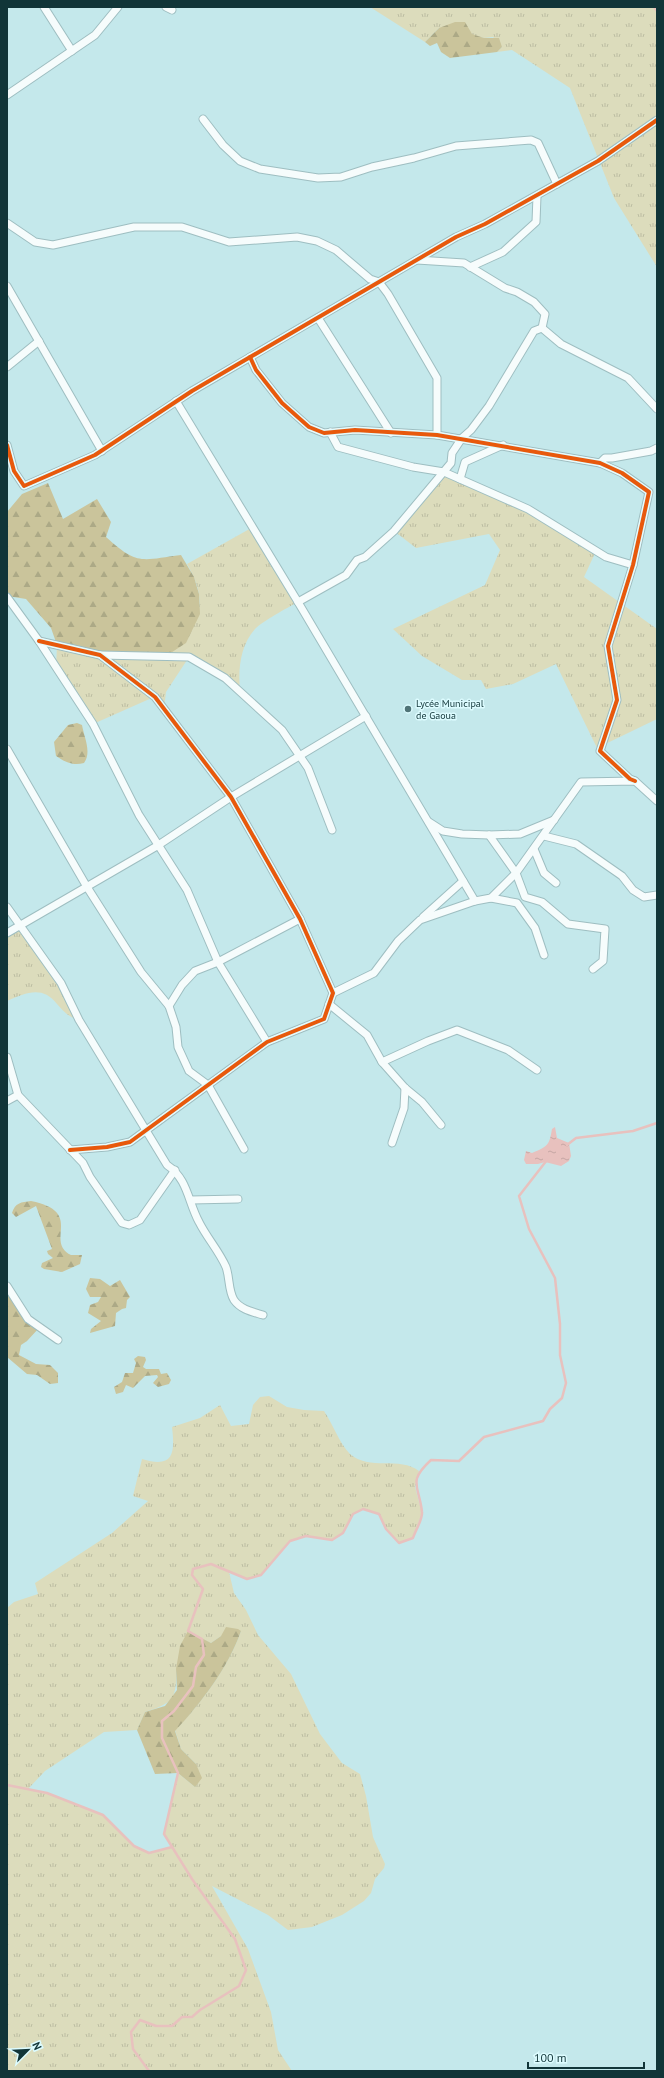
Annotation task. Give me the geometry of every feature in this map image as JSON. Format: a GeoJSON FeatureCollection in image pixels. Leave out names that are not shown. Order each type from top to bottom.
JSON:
{"type":"FeatureCollection","features":[{"type":"Feature","properties":{"kind":"street"},"geometry":{"type":"LineString","coordinates":[[44,7],[72,51]]}},
{"type":"Feature","properties":{"kind":"street"},"geometry":{"type":"LineString","coordinates":[[7,95],[95,35],[118,7]]}},
{"type":"Feature","properties":{"kind":"street"},"geometry":{"type":"LineString","coordinates":[[203,119],[223,146],[234,156],[240,161],[260,169],[318,178],[341,177],[372,167],[414,158],[456,146],[531,140],[538,143],[557,184]]}},
{"type":"Feature","properties":{"kind":"street"},"geometry":{"type":"LineString","coordinates":[[7,445],[14,471],[24,486],[102,451],[176,401],[456,237],[537,196],[610,153],[657,120]]}},
{"type":"Feature","properties":{"kind":"street"},"geometry":{"type":"LineString","coordinates":[[470,267],[503,252],[536,222],[537,196]]}},
{"type":"Feature","properties":{"kind":"street"},"geometry":{"type":"LineString","coordinates":[[7,223],[35,242],[53,245],[134,227],[182,227],[229,242],[297,237],[317,241],[336,250],[370,279],[379,282],[388,294],[437,378],[437,435]]}},
{"type":"Feature","properties":{"kind":"street"},"geometry":{"type":"LineString","coordinates":[[417,260],[464,263],[505,288],[517,292],[534,302],[545,314],[542,328]]}},
{"type":"Feature","properties":{"kind":"street"},"geometry":{"type":"LineString","coordinates":[[7,286],[102,451]]}},
{"type":"Feature","properties":{"kind":"street"},"geometry":{"type":"LineString","coordinates":[[318,318],[391,433]]}},
{"type":"Feature","properties":{"kind":"street"},"geometry":{"type":"LineString","coordinates":[[542,328],[561,344],[628,378],[657,410]]}},
{"type":"Feature","properties":{"kind":"street"},"geometry":{"type":"LineString","coordinates":[[298,602],[346,575],[357,560],[365,557],[394,531],[451,463],[452,453],[462,438],[471,430],[490,406],[534,331],[542,328]]}},
{"type":"Feature","properties":{"kind":"street"},"geometry":{"type":"LineString","coordinates":[[7,367],[39,341]]}},
{"type":"Feature","properties":{"kind":"street"},"geometry":{"type":"LineString","coordinates":[[250,357],[256,370],[282,402],[309,427],[324,433],[355,430],[437,435],[600,462],[622,473],[649,492],[632,565],[608,646],[617,700],[600,751],[630,779],[635,781],[657,801]]}},
{"type":"Feature","properties":{"kind":"street"},"geometry":{"type":"LineString","coordinates":[[176,401],[298,602],[475,901]]}},
{"type":"Feature","properties":{"kind":"street"},"geometry":{"type":"LineString","coordinates":[[330,432],[338,447],[413,467],[444,472],[528,509],[606,557],[632,565]]}},
{"type":"Feature","properties":{"kind":"street"},"geometry":{"type":"LineString","coordinates":[[460,479],[465,462],[503,446]]}},
{"type":"Feature","properties":{"kind":"street"},"geometry":{"type":"LineString","coordinates":[[600,462],[606,458],[651,451],[657,448]]}},
{"type":"Feature","properties":{"kind":"street"},"geometry":{"type":"LineString","coordinates":[[7,597],[39,641],[93,724],[139,815],[157,846],[187,890],[218,962],[267,1042]]}},
{"type":"Feature","properties":{"kind":"street"},"geometry":{"type":"LineString","coordinates":[[39,641],[100,655],[189,657],[225,678],[282,730],[308,768],[332,830]]}},
{"type":"Feature","properties":{"kind":"street"},"geometry":{"type":"LineString","coordinates":[[100,655],[155,697],[231,797],[300,919],[333,993]]}},
{"type":"Feature","properties":{"kind":"street"},"geometry":{"type":"LineString","coordinates":[[7,933],[157,846],[231,797],[366,716]]}},
{"type":"Feature","properties":{"kind":"street"},"geometry":{"type":"LineString","coordinates":[[7,749],[87,887],[141,972],[169,1006],[176,1027],[178,1047],[189,1071],[208,1085],[244,1149]]}},
{"type":"Feature","properties":{"kind":"street"},"geometry":{"type":"LineString","coordinates":[[491,898],[516,873],[544,836],[581,782],[635,781]]}},
{"type":"Feature","properties":{"kind":"street"},"geometry":{"type":"LineString","coordinates":[[427,821],[443,831],[462,834],[489,835],[520,834],[554,820]]}},
{"type":"Feature","properties":{"kind":"street"},"geometry":{"type":"LineString","coordinates":[[489,835],[516,873],[525,897],[542,902],[568,924],[605,929],[603,961],[593,969]]}},
{"type":"Feature","properties":{"kind":"street"},"geometry":{"type":"LineString","coordinates":[[544,836],[576,844],[622,876],[633,890],[644,897],[657,895]]}},
{"type":"Feature","properties":{"kind":"street"},"geometry":{"type":"LineString","coordinates":[[534,849],[544,873],[556,883]]}},
{"type":"Feature","properties":{"kind":"street"},"geometry":{"type":"LineString","coordinates":[[70,1150],[106,1147],[130,1142],[267,1042],[324,1019],[333,993],[374,973],[398,941],[463,880]]}},
{"type":"Feature","properties":{"kind":"street"},"geometry":{"type":"LineString","coordinates":[[420,920],[475,901],[491,898],[518,903],[535,928],[544,955]]}},
{"type":"Feature","properties":{"kind":"street"},"geometry":{"type":"LineString","coordinates":[[7,907],[60,983],[79,1020],[167,1165],[175,1170],[191,1200],[195,1214],[215,1246],[226,1269],[234,1300],[243,1309],[263,1315]]}},
{"type":"Feature","properties":{"kind":"street"},"geometry":{"type":"LineString","coordinates":[[169,1006],[182,985],[195,971],[218,962],[300,919]]}},
{"type":"Feature","properties":{"kind":"street"},"geometry":{"type":"LineString","coordinates":[[329,1004],[367,1035],[382,1062],[405,1088],[422,1102],[441,1125]]}},
{"type":"Feature","properties":{"kind":"street"},"geometry":{"type":"LineString","coordinates":[[382,1062],[428,1041],[457,1030],[508,1050],[537,1070]]}},
{"type":"Feature","properties":{"kind":"street"},"geometry":{"type":"LineString","coordinates":[[7,1057],[18,1095],[83,1163],[90,1177],[122,1223],[129,1225],[140,1220],[175,1170]]}},
{"type":"Feature","properties":{"kind":"street"},"geometry":{"type":"LineString","coordinates":[[392,1143],[404,1108],[405,1088]]}},
{"type":"Feature","properties":{"kind":"street"},"geometry":{"type":"LineString","coordinates":[[7,1101],[18,1095]]}},
{"type":"Feature","properties":{"kind":"street"},"geometry":{"type":"LineString","coordinates":[[191,1200],[238,1199]]}},
{"type":"Feature","properties":{"kind":"street"},"geometry":{"type":"LineString","coordinates":[[7,1286],[28,1320],[58,1340]]}},
{"type":"Feature","properties":{"kind":"green space"},"geometry":{"type":"Polygon","coordinates":[[[370,7],[657,7],[657,267],[614,198],[570,88],[512,50],[497,52],[502,47],[493,37],[484,38],[439,28],[425,42],[370,7]]]}},
{"type":"Feature","properties":{"kind":"green space"},"geometry":{"type":"Polygon","coordinates":[[[455,22],[465,22],[472,34],[484,38],[499,38],[502,47],[497,52],[450,58],[441,52],[437,43],[430,46],[425,42],[439,28],[455,22]]]}},
{"type":"Feature","properties":{"kind":"green space"},"geometry":{"type":"Polygon","coordinates":[[[444,472],[528,509],[596,551],[584,577],[657,629],[657,719],[597,748],[556,664],[513,684],[486,689],[481,680],[462,680],[422,656],[393,629],[485,585],[500,550],[489,534],[416,548],[394,531],[444,472]]]}},
{"type":"Feature","properties":{"kind":"green space"},"geometry":{"type":"Polygon","coordinates":[[[48,483],[63,519],[97,499],[111,522],[106,537],[133,557],[148,559],[181,555],[194,577],[199,594],[200,614],[186,643],[166,656],[100,655],[57,645],[51,628],[26,599],[7,596],[7,512],[22,494],[48,483]]]}},
{"type":"Feature","properties":{"kind":"green space"},"geometry":{"type":"Polygon","coordinates":[[[253,527],[298,602],[264,622],[255,629],[250,636],[241,658],[239,674],[240,691],[189,657],[166,692],[164,709],[154,697],[93,724],[56,668],[57,645],[193,626],[197,618],[200,602],[195,579],[187,564],[253,527]]]}},
{"type":"Feature","properties":{"kind":"green space"},"geometry":{"type":"Polygon","coordinates":[[[77,723],[82,725],[87,744],[87,754],[84,763],[73,764],[56,756],[54,742],[68,725],[77,723]]]}},
{"type":"Feature","properties":{"kind":"green space"},"geometry":{"type":"Polygon","coordinates":[[[20,926],[44,958],[79,1020],[67,1014],[46,994],[34,992],[27,993],[7,1001],[7,933],[20,926]]]}},
{"type":"Feature","properties":{"kind":"green space"},"geometry":{"type":"Polygon","coordinates":[[[31,1201],[47,1206],[56,1212],[60,1219],[61,1242],[64,1249],[71,1255],[82,1255],[80,1264],[62,1272],[44,1269],[41,1267],[42,1263],[53,1258],[47,1251],[52,1249],[36,1206],[16,1217],[12,1213],[17,1205],[31,1201]]]}},
{"type":"Feature","properties":{"kind":"green space"},"geometry":{"type":"Polygon","coordinates":[[[90,1278],[100,1279],[110,1286],[120,1280],[130,1297],[127,1300],[126,1308],[116,1313],[115,1326],[90,1333],[91,1329],[101,1321],[88,1313],[90,1305],[98,1302],[101,1297],[90,1297],[86,1289],[90,1278]]]}},
{"type":"Feature","properties":{"kind":"green space"},"geometry":{"type":"Polygon","coordinates":[[[7,1295],[16,1300],[39,1328],[27,1341],[21,1345],[19,1355],[36,1364],[50,1365],[58,1373],[58,1383],[50,1384],[37,1375],[27,1374],[7,1357],[7,1295]]]}},
{"type":"Feature","properties":{"kind":"green space"},"geometry":{"type":"Polygon","coordinates":[[[138,1356],[145,1357],[146,1360],[143,1367],[146,1369],[159,1369],[161,1374],[167,1373],[171,1380],[169,1384],[158,1387],[153,1383],[158,1377],[157,1375],[145,1376],[133,1388],[126,1385],[123,1392],[116,1394],[114,1387],[122,1382],[125,1373],[133,1373],[136,1363],[134,1359],[138,1356]]]}},
{"type":"Feature","properties":{"kind":"green space"},"geometry":{"type":"Polygon","coordinates":[[[269,1396],[287,1407],[324,1411],[346,1450],[358,1459],[375,1463],[403,1464],[419,1471],[415,1487],[422,1513],[413,1538],[399,1543],[386,1529],[379,1514],[363,1509],[353,1514],[343,1533],[332,1540],[306,1536],[290,1541],[261,1575],[247,1579],[229,1572],[234,1593],[246,1610],[258,1635],[291,1674],[320,1734],[342,1763],[360,1774],[366,1796],[373,1837],[385,1864],[384,1868],[375,1879],[371,1893],[364,1901],[342,1915],[312,1927],[288,1930],[268,1915],[212,1886],[248,1949],[271,2012],[278,2050],[292,2071],[7,2071],[7,1608],[14,1602],[38,1594],[35,1583],[112,1533],[148,1501],[133,1496],[142,1459],[153,1462],[161,1462],[170,1456],[173,1444],[172,1427],[200,1418],[220,1405],[231,1426],[249,1424],[253,1405],[260,1397],[269,1396]],[[241,1631],[221,1636],[211,1643],[202,1639],[176,1669],[176,1687],[171,1698],[162,1706],[145,1712],[137,1730],[104,1732],[45,1771],[28,1789],[47,1793],[103,1815],[134,1846],[149,1853],[172,1847],[164,1834],[178,1773],[195,1787],[196,1764],[181,1749],[175,1730],[195,1708],[213,1684],[222,1671],[241,1631]]]}},
{"type":"Feature","properties":{"kind":"green space"},"geometry":{"type":"Polygon","coordinates":[[[226,1627],[241,1631],[236,1645],[213,1684],[175,1731],[181,1749],[196,1764],[202,1778],[195,1787],[178,1773],[155,1774],[137,1730],[145,1712],[165,1706],[177,1690],[176,1669],[180,1646],[188,1631],[211,1643],[221,1636],[226,1627]]]}},
{"type":"Feature","properties":{"kind":"water"},"geometry":{"type":"Polygon","coordinates":[[[555,1127],[557,1138],[569,1143],[571,1156],[569,1161],[561,1166],[545,1162],[538,1164],[526,1164],[524,1160],[526,1151],[532,1153],[545,1147],[549,1142],[552,1129],[555,1127]]]}},
{"type":"Feature","properties":{"kind":"waterway"},"geometry":{"type":"LineString","coordinates":[[654,7],[657,11]]}},
{"type":"Feature","properties":{"kind":"waterway"},"geometry":{"type":"LineString","coordinates":[[567,1145],[576,1138],[633,1131],[657,1123]]}},
{"type":"Feature","properties":{"kind":"waterway"},"geometry":{"type":"LineString","coordinates":[[149,2071],[133,2049],[131,2032],[140,2020],[156,2026],[172,2026],[182,2017],[192,2017],[200,2010],[239,1986],[246,1970],[235,1939],[192,1879],[164,1834],[178,1773],[162,1738],[162,1721],[174,1711],[193,1686],[196,1667],[204,1655],[202,1639],[188,1631],[203,1589],[192,1575],[193,1569],[211,1564],[247,1579],[261,1575],[290,1541],[306,1536],[332,1540],[343,1533],[353,1514],[363,1509],[379,1514],[386,1529],[399,1543],[413,1538],[422,1515],[421,1503],[416,1484],[417,1479],[424,1467],[431,1460],[459,1461],[484,1437],[543,1421],[550,1409],[562,1398],[566,1383],[560,1355],[560,1324],[555,1278],[529,1229],[519,1196],[547,1160]]}},
{"type":"Feature","properties":{"kind":"waterway"},"geometry":{"type":"LineString","coordinates":[[7,1785],[47,1793],[103,1815],[134,1846],[149,1853],[172,1847]]}},
{"type":"Feature","properties":{"kind":"cycle path"},"geometry":{"type":"LineString","coordinates":[[7,445],[14,471],[24,486],[95,455],[192,391],[456,237],[485,224],[598,161],[657,120]]}},
{"type":"Feature","properties":{"kind":"cycle path"},"geometry":{"type":"LineString","coordinates":[[250,357],[256,370],[282,403],[309,427],[324,433],[355,430],[437,435],[600,463],[622,473],[649,492],[633,565],[608,646],[617,700],[600,751],[630,779],[635,781]]}},
{"type":"Feature","properties":{"kind":"cycle path"},"geometry":{"type":"LineString","coordinates":[[39,641],[100,655],[155,697],[231,797],[300,919],[333,993],[324,1019],[267,1042],[130,1142],[107,1147],[70,1150]]}},
{"type":"Feature","properties":{"kind":"place","name":"Lycée Municipal de Gaoua"},"geometry":{"type":"Point","coordinates":[408,709]}}]}
